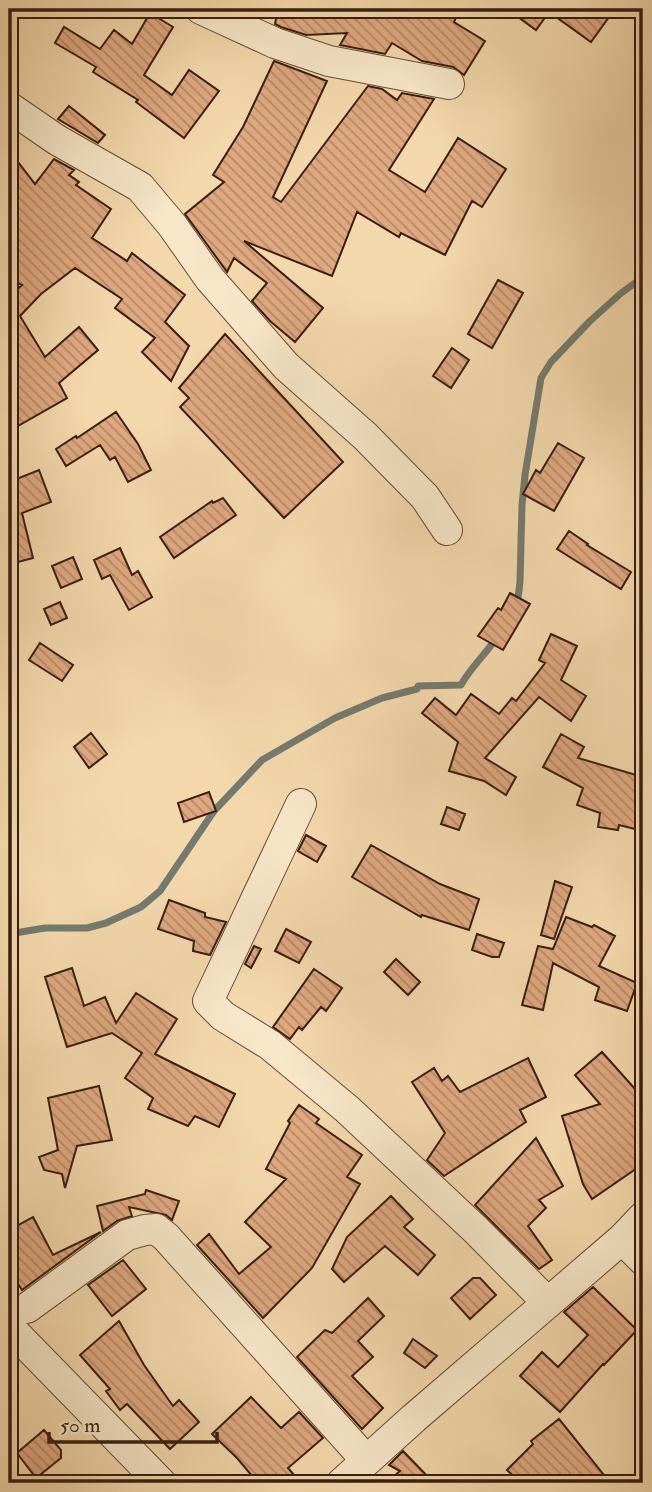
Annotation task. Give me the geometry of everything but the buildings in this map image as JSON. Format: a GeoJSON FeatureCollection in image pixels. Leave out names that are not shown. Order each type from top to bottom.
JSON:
{"type":"FeatureCollection","features":[{"type":"Feature","properties":{"kind":"street"},"geometry":{"type":"LineString","coordinates":[[201,9],[275,43],[329,61],[449,84]]}},
{"type":"Feature","properties":{"kind":"street"},"geometry":{"type":"LineString","coordinates":[[9,107],[57,140],[140,187],[172,225],[210,279],[286,366],[365,436],[425,497],[447,530]]}},
{"type":"Feature","properties":{"kind":"street"},"geometry":{"type":"LineString","coordinates":[[301,804],[237,934],[208,1001],[223,1016],[270,1045],[347,1109],[476,1230],[548,1303]]}},
{"type":"Feature","properties":{"kind":"street"},"geometry":{"type":"LineString","coordinates":[[342,1483],[622,1239],[643,1217]]}},
{"type":"Feature","properties":{"kind":"street"},"geometry":{"type":"LineString","coordinates":[[160,1483],[18,1317],[127,1235],[145,1230],[156,1229],[166,1237],[366,1460]]}},
{"type":"Feature","properties":{"kind":"street"},"geometry":{"type":"LineString","coordinates":[[622,1239],[643,1260]]}},
{"type":"Feature","properties":{"kind":"waterway"},"geometry":{"type":"LineString","coordinates":[[517,606],[525,475],[541,378],[551,362],[589,322],[643,277]]}},
{"type":"Feature","properties":{"kind":"waterway"},"geometry":{"type":"LineString","coordinates":[[9,934],[45,928],[87,928],[106,923],[141,907],[160,891],[214,811],[262,760],[335,718],[382,698],[417,689],[418,686],[461,685],[497,637]]}}]}
